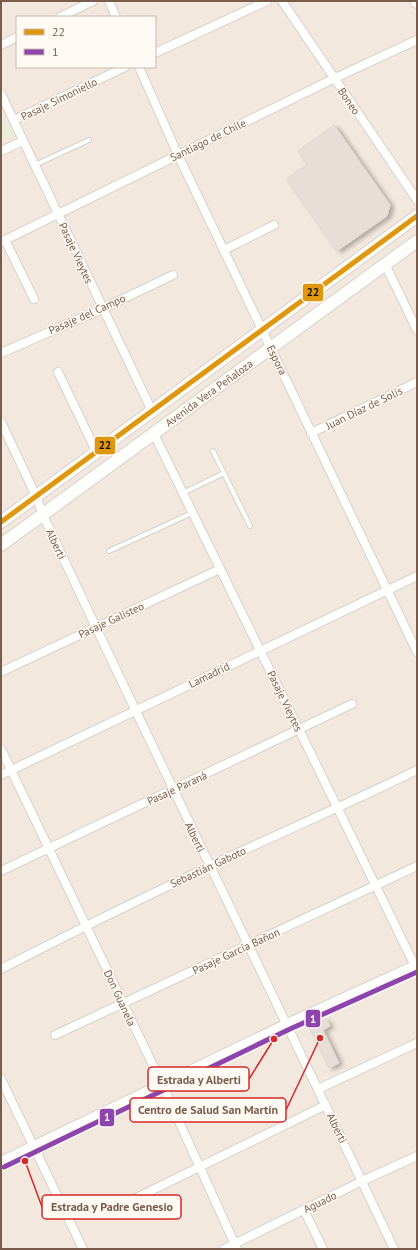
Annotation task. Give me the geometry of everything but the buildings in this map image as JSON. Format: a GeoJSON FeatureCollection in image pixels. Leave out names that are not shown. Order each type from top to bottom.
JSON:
{"type":"FeatureCollection","features":[{"type":"Feature","properties":{"kind":"main road","name":"Avenida Vera Peñaloza"},"geometry":{"type":"LineString","coordinates":[[1,522],[417,216]]}},
{"type":"Feature","properties":{"kind":"main road","name":"Avenida Vera Peñaloza"},"geometry":{"type":"LineString","coordinates":[[1,545],[417,241]]}},
{"type":"Feature","properties":{"kind":"street"},"geometry":{"type":"LineString","coordinates":[[62,16],[93,1]]}},
{"type":"Feature","properties":{"kind":"street"},"geometry":{"type":"LineString","coordinates":[[109,1],[116,16]]}},
{"type":"Feature","properties":{"kind":"street"},"geometry":{"type":"LineString","coordinates":[[156,53],[267,1]]}},
{"type":"Feature","properties":{"kind":"street","name":"Boneo"},"geometry":{"type":"LineString","coordinates":[[282,1],[417,200]]}},
{"type":"Feature","properties":{"kind":"street"},"geometry":{"type":"LineString","coordinates":[[1,45],[16,38]]}},
{"type":"Feature","properties":{"kind":"street","name":"Santiago de Chile"},"geometry":{"type":"LineString","coordinates":[[3,241],[178,154],[417,40]]}},
{"type":"Feature","properties":{"kind":"street","name":"Pasaje Simoniello"},"geometry":{"type":"LineString","coordinates":[[14,120],[123,68]]}},
{"type":"Feature","properties":{"kind":"street","name":"Espora"},"geometry":{"type":"LineString","coordinates":[[139,68],[178,154],[417,652]]}},
{"type":"Feature","properties":{"kind":"street","name":"Pasaje Vieytes"},"geometry":{"type":"LineString","coordinates":[[1,94],[102,309],[152,411]]}},
{"type":"Feature","properties":{"kind":"street"},"geometry":{"type":"LineString","coordinates":[[1,151],[23,142]]}},
{"type":"Feature","properties":{"kind":"street"},"geometry":{"type":"LineString","coordinates":[[224,250],[274,225]]}},
{"type":"Feature","properties":{"kind":"street"},"geometry":{"type":"LineString","coordinates":[[3,241],[34,299]]}},
{"type":"Feature","properties":{"kind":"street"},"geometry":{"type":"LineString","coordinates":[[385,264],[417,330]]}},
{"type":"Feature","properties":{"kind":"street","name":"Pasaje del Campo"},"geometry":{"type":"LineString","coordinates":[[1,353],[102,309],[173,275]]}},
{"type":"Feature","properties":{"kind":"street"},"geometry":{"type":"LineString","coordinates":[[58,372],[96,451]]}},
{"type":"Feature","properties":{"kind":"street","name":"Juan Díaz de Solís"},"geometry":{"type":"LineString","coordinates":[[312,433],[417,382]]}},
{"type":"Feature","properties":{"kind":"street","name":"Alberti"},"geometry":{"type":"LineString","coordinates":[[1,422],[4,433],[36,496],[42,515],[172,790],[247,945],[287,1023],[394,1249]]}},
{"type":"Feature","properties":{"kind":"street","name":"Pasaje Vieytes"},"geometry":{"type":"LineString","coordinates":[[154,432],[416,967]]}},
{"type":"Feature","properties":{"kind":"street","name":"Pasaje Galisteo"},"geometry":{"type":"LineString","coordinates":[[1,672],[220,569]]}},
{"type":"Feature","properties":{"kind":"street","name":"Lamadrid"},"geometry":{"type":"LineString","coordinates":[[1,775],[417,576]]}},
{"type":"Feature","properties":{"kind":"street","name":"Pasaje Paraná"},"geometry":{"type":"LineString","coordinates":[[1,871],[352,704]]}},
{"type":"Feature","properties":{"kind":"street","name":"Don Guanela"},"geometry":{"type":"LineString","coordinates":[[1,749],[162,1084],[235,1246]]}},
{"type":"Feature","properties":{"kind":"street","name":"Sebastián Gaboto"},"geometry":{"type":"LineString","coordinates":[[1,969],[86,925],[209,866],[338,808],[417,770]]}},
{"type":"Feature","properties":{"kind":"street","name":"Pasaje García Bañon"},"geometry":{"type":"LineString","coordinates":[[55,1035],[417,866]]}},
{"type":"Feature","properties":{"kind":"street"},"geometry":{"type":"LineString","coordinates":[[1,1162],[287,1023],[416,967]]}},
{"type":"Feature","properties":{"kind":"street"},"geometry":{"type":"LineString","coordinates":[[318,1089],[417,1043]]}},
{"type":"Feature","properties":{"kind":"street"},"geometry":{"type":"LineString","coordinates":[[1,1079],[83,1249]]}},
{"type":"Feature","properties":{"kind":"street"},"geometry":{"type":"LineString","coordinates":[[134,1198],[326,1105]]}},
{"type":"Feature","properties":{"kind":"street","name":"Aguado"},"geometry":{"type":"LineString","coordinates":[[224,1249],[235,1246],[362,1181],[417,1156]]}},
{"type":"Feature","properties":{"kind":"street"},"geometry":{"type":"LineString","coordinates":[[304,1210],[323,1249]]}},
{"type":"Feature","properties":{"kind":"lane"},"geometry":{"type":"LineString","coordinates":[[34,165],[89,140]]}},
{"type":"Feature","properties":{"kind":"lane"},"geometry":{"type":"LineString","coordinates":[[213,451],[250,526]]}},
{"type":"Feature","properties":{"kind":"lane"},"geometry":{"type":"LineString","coordinates":[[183,493],[224,473]]}},
{"type":"Feature","properties":{"kind":"lane"},"geometry":{"type":"LineString","coordinates":[[109,551],[193,513]]}},
{"type":"Feature","properties":{"kind":"shaded area"},"geometry":{"type":"Polygon","coordinates":[[[1,1],[417,1],[417,1249],[1,1249],[1,1]]]}},
{"type":"Feature","properties":{"kind":"green space"},"geometry":{"type":"Polygon","coordinates":[[[1,112],[12,134],[1,140],[1,112]]]}},
{"type":"Feature","properties":{"kind":"transit line","name":"22"},"geometry":{"type":"LineString","coordinates":[[1,522],[417,216]]}},
{"type":"Feature","properties":{"kind":"transit line","name":"1"},"geometry":{"type":"LineString","coordinates":[[4,1167],[290,1029],[417,972]]}},
{"type":"Feature","properties":{"kind":"place","name":"Centro de Salud San Martín"},"geometry":{"type":"Point","coordinates":[320,1038]}},
{"type":"Feature","properties":{"kind":"place","name":"Estrada y Alberti"},"geometry":{"type":"Point","coordinates":[274,1039]}},
{"type":"Feature","properties":{"kind":"place","name":"Estrada y Padre Genesio"},"geometry":{"type":"Point","coordinates":[25,1161]}}]}
